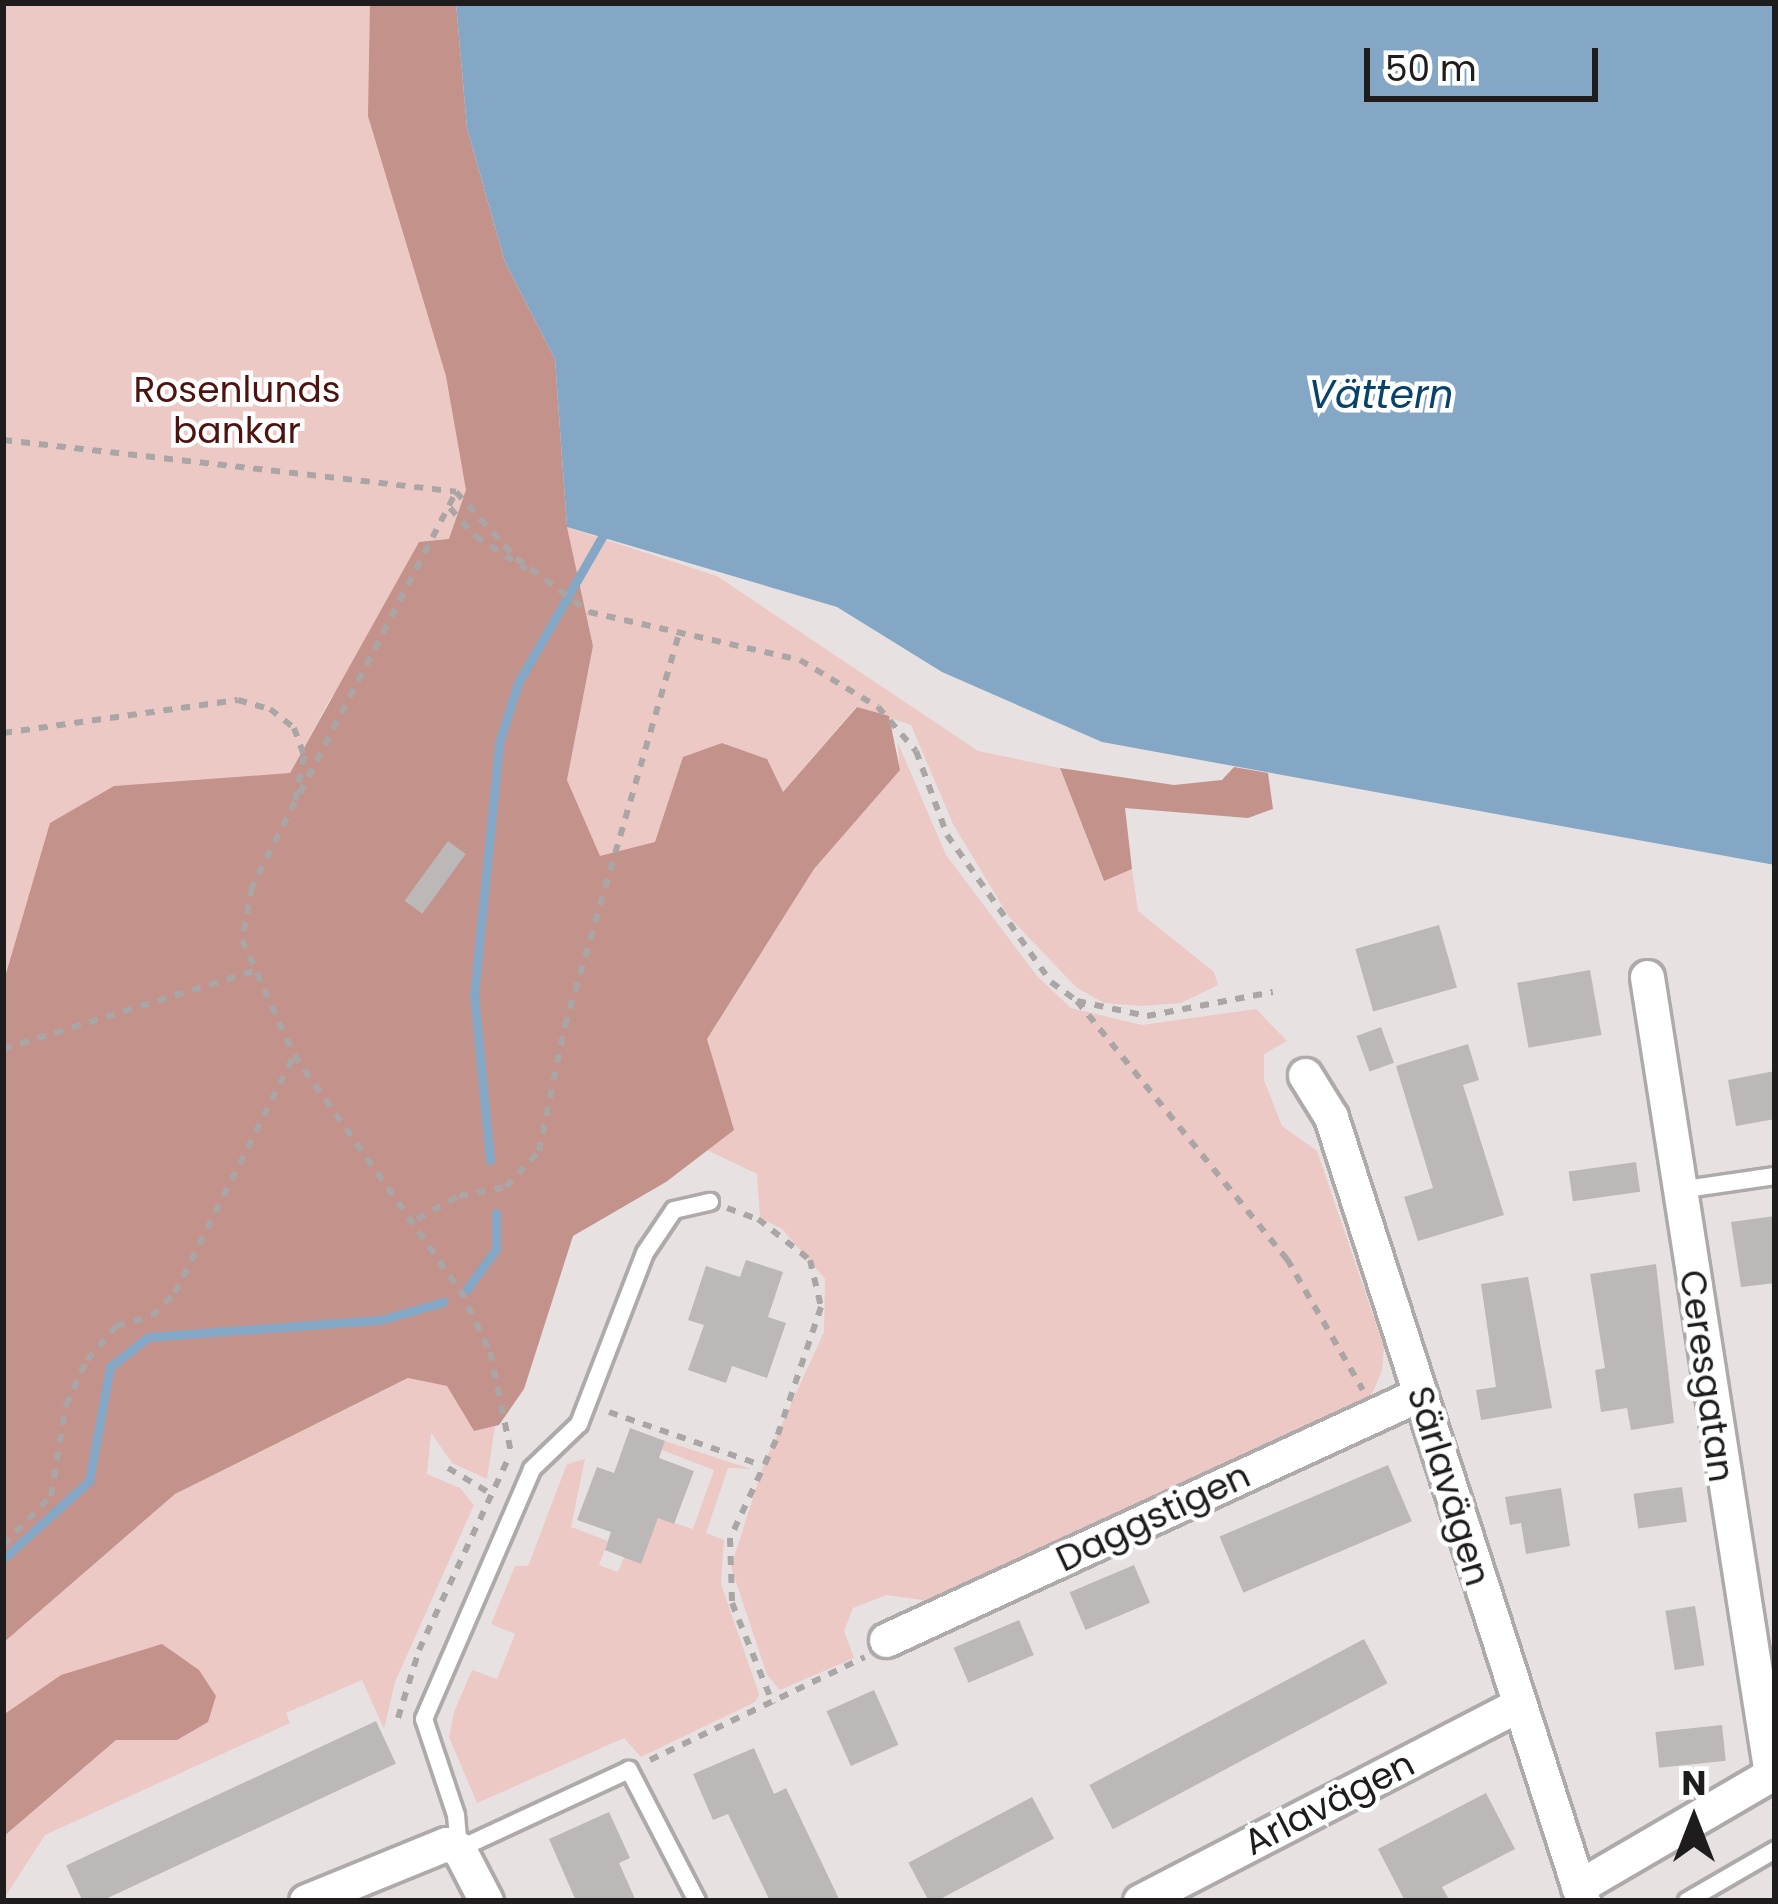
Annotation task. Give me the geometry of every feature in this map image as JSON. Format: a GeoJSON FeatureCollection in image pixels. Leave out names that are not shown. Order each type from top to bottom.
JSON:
{"type":"FeatureCollection","features":[{"type":"Feature","properties":{"kind":"street","name":"Ceresgatan"},"geometry":{"type":"LineString","coordinates":[[1647,977],[1773,1773]]}},
{"type":"Feature","properties":{"kind":"street","name":"Särlavägen"},"geometry":{"type":"LineString","coordinates":[[1305,1075],[1331,1117],[1580,1894]]}},
{"type":"Feature","properties":{"kind":"street","name":"Daggstigen"},"geometry":{"type":"LineString","coordinates":[[886,1640],[1420,1394]]}},
{"type":"Feature","properties":{"kind":"street","name":"Arlavägen"},"geometry":{"type":"LineString","coordinates":[[1139,1901],[1518,1706]]}},
{"type":"Feature","properties":{"kind":"street"},"geometry":{"type":"LineString","coordinates":[[1580,1894],[1773,1773]]}},
{"type":"Feature","properties":{"kind":"street"},"geometry":{"type":"LineString","coordinates":[[306,1901],[426,1849],[459,1849],[486,1901]]}},
{"type":"Feature","properties":{"kind":"lane"},"geometry":{"type":"LineString","coordinates":[[1679,1190],[1775,1176]]}},
{"type":"Feature","properties":{"kind":"lane"},"geometry":{"type":"LineString","coordinates":[[697,1901],[629,1770],[459,1849],[456,1815],[424,1720],[532,1469],[579,1424],[659,1229],[674,1210],[710,1202]]}},
{"type":"Feature","properties":{"kind":"lane"},"geometry":{"type":"LineString","coordinates":[[1687,1901],[1775,1850]]}},
{"type":"Feature","properties":{"kind":"path"},"geometry":{"type":"LineString","coordinates":[[3,440],[457,492],[538,575]]}},
{"type":"Feature","properties":{"kind":"path"},"geometry":{"type":"LineString","coordinates":[[457,492],[253,887],[242,940],[294,1055],[417,1219],[490,1352],[512,1453]]}},
{"type":"Feature","properties":{"kind":"path"},"geometry":{"type":"LineString","coordinates":[[450,508],[475,536],[589,612],[800,660],[902,727],[947,835],[1052,982],[1077,1001],[1287,1258],[1376,1414]]}},
{"type":"Feature","properties":{"kind":"path"},"geometry":{"type":"LineString","coordinates":[[417,1219],[459,1196],[506,1187],[538,1151],[565,1026],[680,630]]}},
{"type":"Feature","properties":{"kind":"path"},"geometry":{"type":"LineString","coordinates":[[3,734],[238,700],[270,709],[294,728],[304,756],[296,802]]}},
{"type":"Feature","properties":{"kind":"path"},"geometry":{"type":"LineString","coordinates":[[3,1049],[61,1037],[253,970]]}},
{"type":"Feature","properties":{"kind":"path"},"geometry":{"type":"LineString","coordinates":[[1077,1001],[1147,1016],[1273,992]]}},
{"type":"Feature","properties":{"kind":"path"},"geometry":{"type":"LineString","coordinates":[[3,1545],[51,1496],[66,1406],[87,1360],[116,1326],[152,1316],[175,1292],[294,1055]]}},
{"type":"Feature","properties":{"kind":"path"},"geometry":{"type":"LineString","coordinates":[[710,1202],[785,1238],[818,1280],[820,1324],[776,1440],[758,1464],[730,1538],[726,1579],[773,1704]]}},
{"type":"Feature","properties":{"kind":"path"},"geometry":{"type":"LineString","coordinates":[[587,1404],[758,1464]]}},
{"type":"Feature","properties":{"kind":"path"},"geometry":{"type":"LineString","coordinates":[[448,1468],[488,1492]]}},
{"type":"Feature","properties":{"kind":"path"},"geometry":{"type":"LineString","coordinates":[[629,1770],[849,1669],[886,1640]]}},
{"type":"Feature","properties":{"kind":"green space","name":"Rosenlunds bankar"},"geometry":{"type":"Polygon","coordinates":[[[3,3],[420,3],[542,452],[330,699],[290,773],[3,1064],[3,3]]]}},
{"type":"Feature","properties":{"kind":"green space"},"geometry":{"type":"Polygon","coordinates":[[[567,527],[717,576],[978,751],[1060,768],[1103,880],[1132,869],[1138,911],[1214,972],[1218,985],[1181,1003],[1142,1006],[1104,1003],[1077,988],[1009,917],[953,824],[911,725],[856,707],[782,793],[766,759],[722,743],[655,843],[600,857],[567,780],[593,646],[567,527]]]}},
{"type":"Feature","properties":{"kind":"green space"},"geometry":{"type":"Polygon","coordinates":[[[898,743],[946,855],[1037,976],[1071,1008],[1142,1025],[1256,1009],[1287,1041],[1264,1054],[1264,1080],[1282,1126],[1317,1151],[1384,1347],[1382,1371],[1369,1400],[935,1602],[887,1595],[853,1608],[844,1631],[854,1658],[780,1690],[767,1675],[731,1567],[764,1463],[824,1332],[825,1279],[782,1229],[760,1218],[757,1174],[707,1150],[733,1130],[707,1039],[814,869],[899,770],[898,743]]]}},
{"type":"Feature","properties":{"kind":"green space"},"geometry":{"type":"Polygon","coordinates":[[[409,1378],[447,1386],[474,1431],[495,1426],[487,1479],[452,1463],[431,1433],[427,1474],[460,1488],[474,1505],[395,1682],[384,1729],[362,1680],[286,1713],[290,1723],[45,1835],[3,1900],[3,1837],[116,1740],[178,1740],[61,1675],[3,1715],[3,1643],[175,1494],[409,1378]]]}},
{"type":"Feature","properties":{"kind":"green space"},"geometry":{"type":"Polygon","coordinates":[[[665,1441],[751,1469],[728,1468],[706,1533],[724,1540],[721,1584],[759,1694],[755,1702],[641,1757],[624,1738],[477,1803],[449,1737],[454,1712],[472,1670],[497,1679],[515,1634],[491,1624],[515,1566],[528,1566],[567,1464],[585,1459],[571,1527],[608,1541],[599,1565],[618,1572],[624,1557],[640,1563],[658,1518],[693,1529],[714,1470],[662,1450],[665,1441]]]}},
{"type":"Feature","properties":{"kind":"shaded area"},"geometry":{"type":"Polygon","coordinates":[[[370,3],[456,3],[467,128],[505,262],[555,359],[567,527],[593,646],[567,780],[600,856],[655,842],[683,757],[722,743],[767,759],[783,792],[857,707],[889,716],[900,770],[814,869],[707,1039],[734,1130],[666,1182],[573,1236],[524,1389],[499,1425],[474,1431],[447,1386],[408,1378],[175,1494],[3,1643],[3,984],[50,823],[114,786],[290,773],[419,542],[449,539],[466,490],[446,376],[368,116],[370,3]]]}},
{"type":"Feature","properties":{"kind":"shaded area"},"geometry":{"type":"Polygon","coordinates":[[[1234,767],[1268,773],[1273,809],[1248,818],[1125,808],[1132,869],[1104,881],[1060,768],[1174,785],[1222,780],[1234,767]]]}},
{"type":"Feature","properties":{"kind":"shaded area"},"geometry":{"type":"Polygon","coordinates":[[[162,1644],[199,1670],[216,1696],[208,1722],[177,1740],[116,1740],[3,1837],[3,1715],[61,1675],[162,1644]]]}},
{"type":"Feature","properties":{"kind":"water","name":"Vättern"},"geometry":{"type":"Polygon","coordinates":[[[456,3],[1775,3],[1775,865],[1102,742],[942,672],[837,607],[567,527],[555,359],[505,262],[467,128],[456,3]]]}},
{"type":"Feature","properties":{"kind":"building"},"geometry":{"type":"Polygon","coordinates":[[[448,841],[466,854],[422,914],[405,901],[448,841]]]}},
{"type":"Feature","properties":{"kind":"building"},"geometry":{"type":"Polygon","coordinates":[[[1439,925],[1457,987],[1373,1011],[1355,949],[1439,925]]]}},
{"type":"Feature","properties":{"kind":"building"},"geometry":{"type":"Polygon","coordinates":[[[1590,970],[1601,1035],[1529,1048],[1517,983],[1590,970]]]}},
{"type":"Feature","properties":{"kind":"building"},"geometry":{"type":"Polygon","coordinates":[[[1381,1027],[1394,1063],[1370,1072],[1357,1036],[1381,1027]]]}},
{"type":"Feature","properties":{"kind":"building"},"geometry":{"type":"Polygon","coordinates":[[[1468,1044],[1479,1080],[1463,1085],[1504,1215],[1418,1241],[1404,1197],[1433,1188],[1396,1066],[1468,1044]]]}},
{"type":"Feature","properties":{"kind":"building"},"geometry":{"type":"Polygon","coordinates":[[[1775,1071],[1775,1119],[1736,1126],[1728,1080],[1775,1071]]]}},
{"type":"Feature","properties":{"kind":"building"},"geometry":{"type":"Polygon","coordinates":[[[1636,1162],[1640,1192],[1573,1201],[1569,1171],[1636,1162]]]}},
{"type":"Feature","properties":{"kind":"building"},"geometry":{"type":"Polygon","coordinates":[[[1775,1216],[1775,1283],[1741,1287],[1731,1222],[1775,1216]]]}},
{"type":"Feature","properties":{"kind":"building"},"geometry":{"type":"Polygon","coordinates":[[[746,1260],[783,1272],[768,1317],[786,1323],[767,1378],[732,1366],[726,1383],[688,1370],[704,1325],[688,1320],[706,1266],[740,1277],[746,1260]]]}},
{"type":"Feature","properties":{"kind":"building"},"geometry":{"type":"Polygon","coordinates":[[[1656,1264],[1674,1423],[1631,1430],[1627,1408],[1601,1412],[1595,1370],[1605,1368],[1590,1274],[1656,1264]]]}},
{"type":"Feature","properties":{"kind":"building"},"geometry":{"type":"Polygon","coordinates":[[[1528,1277],[1552,1408],[1481,1420],[1476,1390],[1496,1387],[1481,1284],[1528,1277]]]}},
{"type":"Feature","properties":{"kind":"building"},"geometry":{"type":"Polygon","coordinates":[[[630,1428],[665,1441],[659,1458],[694,1471],[674,1524],[658,1518],[641,1564],[605,1550],[611,1532],[577,1520],[597,1467],[614,1473],[630,1428]]]}},
{"type":"Feature","properties":{"kind":"building"},"geometry":{"type":"Polygon","coordinates":[[[1388,1465],[1412,1521],[1243,1593],[1220,1537],[1388,1465]]]}},
{"type":"Feature","properties":{"kind":"building"},"geometry":{"type":"Polygon","coordinates":[[[1682,1487],[1687,1522],[1638,1528],[1633,1494],[1682,1487]]]}},
{"type":"Feature","properties":{"kind":"building"},"geometry":{"type":"Polygon","coordinates":[[[1561,1488],[1570,1546],[1526,1554],[1521,1523],[1510,1525],[1505,1497],[1561,1488]]]}},
{"type":"Feature","properties":{"kind":"building"},"geometry":{"type":"Polygon","coordinates":[[[1134,1565],[1150,1603],[1086,1630],[1070,1592],[1134,1565]]]}},
{"type":"Feature","properties":{"kind":"building"},"geometry":{"type":"Polygon","coordinates":[[[1695,1606],[1704,1665],[1675,1670],[1665,1611],[1695,1606]]]}},
{"type":"Feature","properties":{"kind":"building"},"geometry":{"type":"Polygon","coordinates":[[[1019,1620],[1034,1655],[968,1683],[954,1648],[1019,1620]]]}},
{"type":"Feature","properties":{"kind":"building"},"geometry":{"type":"Polygon","coordinates":[[[1364,1639],[1387,1683],[1113,1829],[1089,1785],[1364,1639]]]}},
{"type":"Feature","properties":{"kind":"building"},"geometry":{"type":"Polygon","coordinates":[[[874,1690],[898,1745],[851,1766],[826,1711],[874,1690]]]}},
{"type":"Feature","properties":{"kind":"building"},"geometry":{"type":"Polygon","coordinates":[[[376,1721],[396,1764],[101,1901],[83,1901],[66,1866],[376,1721]]]}},
{"type":"Feature","properties":{"kind":"building"},"geometry":{"type":"Polygon","coordinates":[[[1722,1725],[1726,1761],[1659,1768],[1655,1732],[1722,1725]]]}},
{"type":"Feature","properties":{"kind":"building"},"geometry":{"type":"Polygon","coordinates":[[[754,1748],[774,1794],[786,1788],[840,1901],[770,1901],[728,1814],[713,1820],[693,1774],[754,1748]]]}},
{"type":"Feature","properties":{"kind":"building"},"geometry":{"type":"Polygon","coordinates":[[[1486,1793],[1515,1849],[1442,1887],[1450,1901],[1405,1901],[1378,1849],[1486,1793]]]}},
{"type":"Feature","properties":{"kind":"building"},"geometry":{"type":"Polygon","coordinates":[[[1032,1797],[1054,1838],[937,1901],[929,1901],[908,1863],[1032,1797]]]}},
{"type":"Feature","properties":{"kind":"building"},"geometry":{"type":"Polygon","coordinates":[[[609,1812],[630,1858],[619,1863],[636,1901],[576,1901],[549,1839],[609,1812]]]}},
{"type":"Feature","properties":{"kind":"waterway"},"geometry":{"type":"LineString","coordinates":[[490,1160],[474,995],[499,743],[518,683],[603,535]]}},
{"type":"Feature","properties":{"kind":"waterway"},"geometry":{"type":"LineString","coordinates":[[467,1289],[496,1249],[496,1213]]}},
{"type":"Feature","properties":{"kind":"waterway"},"geometry":{"type":"LineString","coordinates":[[3,1559],[89,1481],[110,1367],[148,1337],[381,1320],[443,1302]]}}]}
